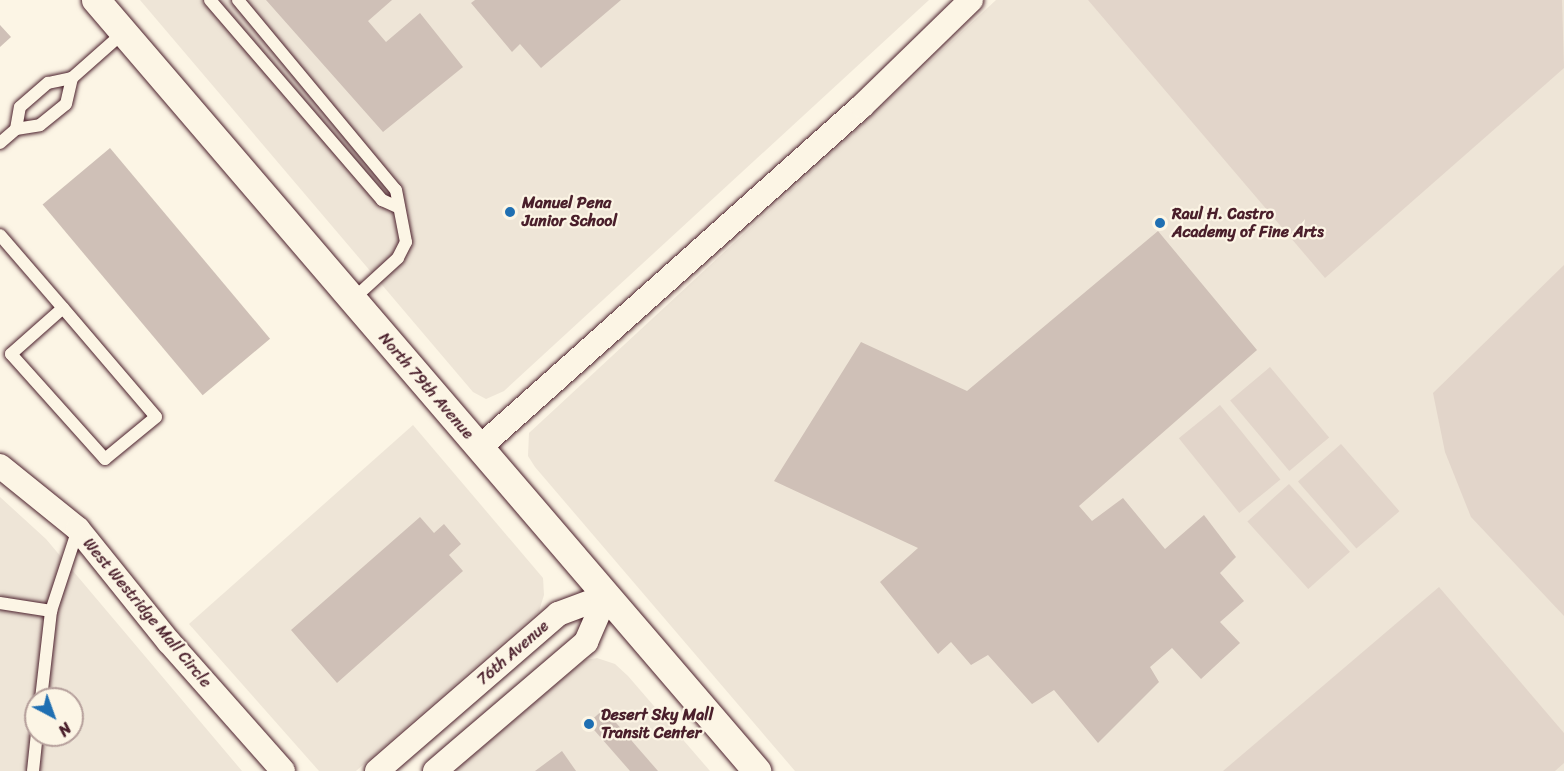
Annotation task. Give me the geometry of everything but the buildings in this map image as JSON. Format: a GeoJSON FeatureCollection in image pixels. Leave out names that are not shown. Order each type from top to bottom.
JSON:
{"type":"FeatureCollection","features":[{"type":"Feature","properties":{"kind":"street","name":"North 79th Avenue"},"geometry":{"type":"LineString","coordinates":[[96,0],[757,771]]}},
{"type":"Feature","properties":{"kind":"street"},"geometry":{"type":"LineString","coordinates":[[479,448],[870,98],[971,0]]}},
{"type":"Feature","properties":{"kind":"street","name":"West Westridge Mall Circle"},"geometry":{"type":"LineString","coordinates":[[0,466],[78,529],[169,642],[284,771]]}},
{"type":"Feature","properties":{"kind":"street"},"geometry":{"type":"LineString","coordinates":[[435,771],[586,642],[606,596]]}},
{"type":"Feature","properties":{"kind":"street","name":"76th Avenue"},"geometry":{"type":"LineString","coordinates":[[377,771],[558,614],[606,596]]}},
{"type":"Feature","properties":{"kind":"lane"},"geometry":{"type":"LineString","coordinates":[[210,0],[382,200],[398,207]]}},
{"type":"Feature","properties":{"kind":"lane"},"geometry":{"type":"LineString","coordinates":[[238,0],[396,190],[398,207],[406,223],[406,242],[392,264],[352,300]]}},
{"type":"Feature","properties":{"kind":"lane"},"geometry":{"type":"LineString","coordinates":[[16,129],[20,107],[48,83],[72,78],[124,32]]}},
{"type":"Feature","properties":{"kind":"lane"},"geometry":{"type":"LineString","coordinates":[[0,143],[16,129],[40,125],[66,104],[72,78]]}},
{"type":"Feature","properties":{"kind":"lane"},"geometry":{"type":"LineString","coordinates":[[0,235],[63,308],[156,417],[105,459],[11,354],[63,308]]}},
{"type":"Feature","properties":{"kind":"lane"},"geometry":{"type":"LineString","coordinates":[[42,687],[51,611],[78,529]]}},
{"type":"Feature","properties":{"kind":"lane"},"geometry":{"type":"LineString","coordinates":[[0,603],[51,611]]}},
{"type":"Feature","properties":{"kind":"lane"},"geometry":{"type":"LineString","coordinates":[[33,771],[36,747]]}},
{"type":"Feature","properties":{"kind":"shaded area","name":"Manuel Pena Junior School"},"geometry":{"type":"Polygon","coordinates":[[[140,0],[929,0],[504,391],[486,399],[473,392],[140,0]]]}},
{"type":"Feature","properties":{"kind":"shaded area","name":"Raul H. Castro Academy of Fine Arts"},"geometry":{"type":"Polygon","coordinates":[[[996,0],[1564,0],[1564,771],[795,771],[535,467],[528,456],[529,433],[996,0]]]}},
{"type":"Feature","properties":{"kind":"shaded area"},"geometry":{"type":"Polygon","coordinates":[[[1088,0],[1562,0],[1564,68],[1325,278],[1088,0]]]}},
{"type":"Feature","properties":{"kind":"shaded area"},"geometry":{"type":"Polygon","coordinates":[[[1564,265],[1564,616],[1471,517],[1445,452],[1433,393],[1564,265]]]}},
{"type":"Feature","properties":{"kind":"shaded area"},"geometry":{"type":"Polygon","coordinates":[[[1270,367],[1329,437],[1289,471],[1230,400],[1270,367]]]}},
{"type":"Feature","properties":{"kind":"shaded area"},"geometry":{"type":"Polygon","coordinates":[[[1220,405],[1280,480],[1239,513],[1179,438],[1220,405]]]}},
{"type":"Feature","properties":{"kind":"shaded area"},"geometry":{"type":"Polygon","coordinates":[[[413,425],[543,578],[544,595],[539,611],[356,771],[319,771],[189,624],[413,425]]]}},
{"type":"Feature","properties":{"kind":"shaded area"},"geometry":{"type":"Polygon","coordinates":[[[1341,444],[1399,511],[1356,549],[1298,481],[1341,444]]]}},
{"type":"Feature","properties":{"kind":"shaded area"},"geometry":{"type":"Polygon","coordinates":[[[1289,484],[1350,552],[1308,589],[1247,521],[1289,484]]]}},
{"type":"Feature","properties":{"kind":"shaded area"},"geometry":{"type":"Polygon","coordinates":[[[0,497],[46,539],[242,771],[0,771],[0,497]]]}},
{"type":"Feature","properties":{"kind":"shaded area"},"geometry":{"type":"Polygon","coordinates":[[[1439,587],[1564,733],[1564,763],[1555,771],[1223,771],[1439,587]]]}},
{"type":"Feature","properties":{"kind":"shaded area","name":"Desert Sky Mall Transit Center"},"geometry":{"type":"Polygon","coordinates":[[[597,658],[615,664],[628,676],[710,771],[455,771],[585,660],[597,658]]]}},
{"type":"Feature","properties":{"kind":"place","name":"Manuel Pena Junior School"},"geometry":{"type":"Point","coordinates":[510,212]}},
{"type":"Feature","properties":{"kind":"place","name":"Raul H. Castro Academy of Fine Arts"},"geometry":{"type":"Point","coordinates":[1160,223]}},
{"type":"Feature","properties":{"kind":"place","name":"Desert Sky Mall Transit Center"},"geometry":{"type":"Point","coordinates":[589,724]}}]}
